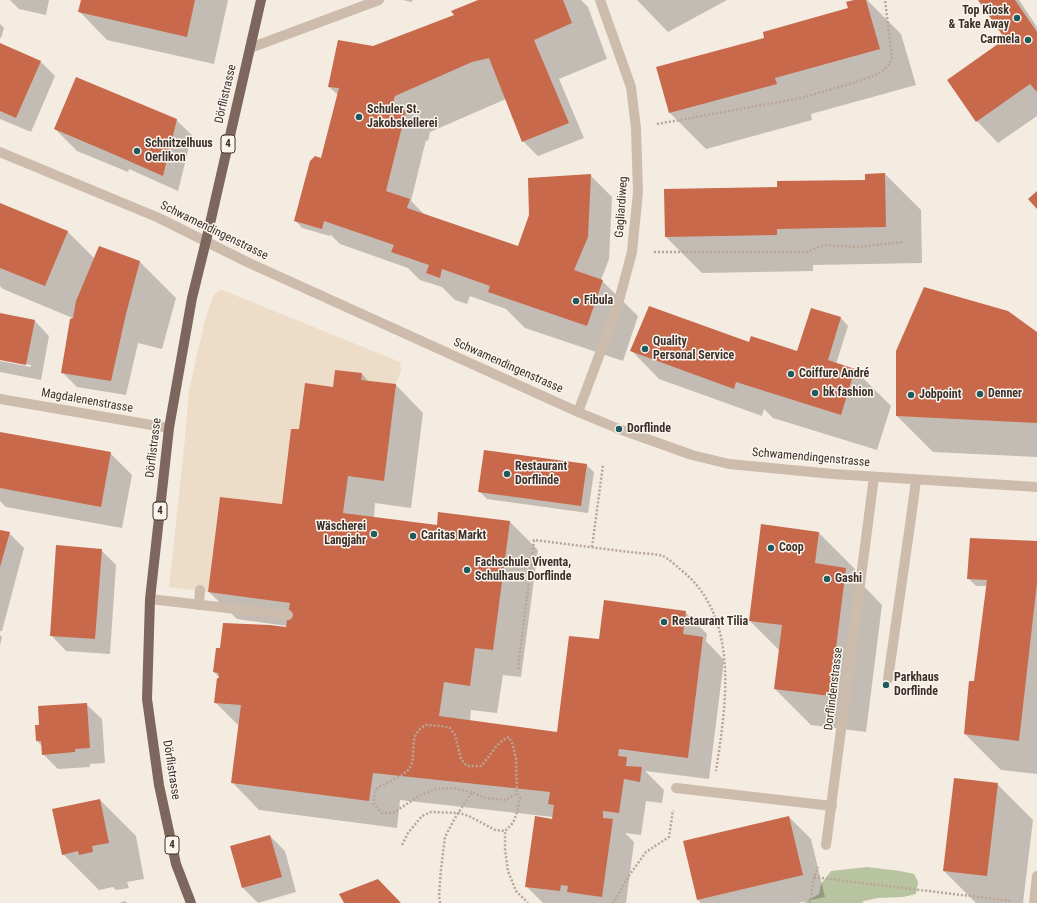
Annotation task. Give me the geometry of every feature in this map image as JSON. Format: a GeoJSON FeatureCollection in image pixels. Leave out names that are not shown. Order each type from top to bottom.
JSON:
{"type":"FeatureCollection","features":[{"type":"Feature","properties":{"kind":"main road","name":"Dörflistrasse"},"geometry":{"type":"LineString","coordinates":[[190,903],[176,864],[161,792],[148,707],[150,599],[169,428],[192,298],[261,0]]}},
{"type":"Feature","properties":{"kind":"street"},"geometry":{"type":"LineString","coordinates":[[250,48],[379,0]]}},
{"type":"Feature","properties":{"kind":"street","name":"Gagliardiweg"},"geometry":{"type":"LineString","coordinates":[[578,412],[617,308],[632,252],[638,192],[636,128],[631,87],[600,0]]}},
{"type":"Feature","properties":{"kind":"street","name":"Schwamendingenstrasse"},"geometry":{"type":"LineString","coordinates":[[0,152],[159,218],[247,262],[578,412],[619,429],[692,455],[729,464],[833,474],[1037,487]]}},
{"type":"Feature","properties":{"kind":"street","name":"Magdalenenstrasse"},"geometry":{"type":"LineString","coordinates":[[0,399],[169,428]]}},
{"type":"Feature","properties":{"kind":"street","name":"Dorflindenstrasse"},"geometry":{"type":"LineString","coordinates":[[826,845],[874,477]]}},
{"type":"Feature","properties":{"kind":"street"},"geometry":{"type":"LineString","coordinates":[[888,679],[916,480]]}},
{"type":"Feature","properties":{"kind":"street"},"geometry":{"type":"LineString","coordinates":[[199,605],[200,590]]}},
{"type":"Feature","properties":{"kind":"street"},"geometry":{"type":"LineString","coordinates":[[150,599],[288,615]]}},
{"type":"Feature","properties":{"kind":"street"},"geometry":{"type":"LineString","coordinates":[[676,788],[832,806]]}},
{"type":"Feature","properties":{"kind":"street"},"geometry":{"type":"LineString","coordinates":[[1034,903],[1037,876]]}},
{"type":"Feature","properties":{"kind":"path"},"geometry":{"type":"LineString","coordinates":[[636,128],[800,98],[854,83],[878,74],[888,66],[892,58],[885,0]]}},
{"type":"Feature","properties":{"kind":"path"},"geometry":{"type":"LineString","coordinates":[[632,252],[806,252],[824,245],[857,247],[903,242]]}},
{"type":"Feature","properties":{"kind":"path"},"geometry":{"type":"LineString","coordinates":[[592,547],[603,465]]}},
{"type":"Feature","properties":{"kind":"path"},"geometry":{"type":"LineString","coordinates":[[518,669],[534,540],[663,556],[690,578],[708,602],[720,629],[726,664],[722,734],[716,771]]}},
{"type":"Feature","properties":{"kind":"path"},"geometry":{"type":"LineString","coordinates":[[517,793],[506,800],[486,798],[472,792],[453,788],[436,789],[419,796],[393,813],[382,813],[374,804],[377,788],[409,770],[412,761],[415,736],[426,724],[450,728],[456,735],[461,759],[468,766],[480,766],[486,761],[493,750],[504,739],[509,737],[513,745],[516,759],[517,793],[520,797],[513,823],[505,832],[505,849],[508,871],[516,891],[528,903]]}},
{"type":"Feature","properties":{"kind":"path"},"geometry":{"type":"LineString","coordinates":[[612,903],[646,852],[669,837],[676,788]]}},
{"type":"Feature","properties":{"kind":"path"},"geometry":{"type":"LineString","coordinates":[[440,903],[441,869],[445,837],[455,818],[472,792]]}},
{"type":"Feature","properties":{"kind":"path"},"geometry":{"type":"LineString","coordinates":[[402,845],[408,834],[422,816],[431,812],[459,812],[495,830],[505,832]]}},
{"type":"Feature","properties":{"kind":"path"},"geometry":{"type":"LineString","coordinates":[[810,903],[814,877],[826,845]]}},
{"type":"Feature","properties":{"kind":"path"},"geometry":{"type":"LineString","coordinates":[[814,877],[1017,901]]}},
{"type":"Feature","properties":{"kind":"green space"},"geometry":{"type":"Polygon","coordinates":[[[867,867],[914,874],[918,882],[916,894],[903,897],[878,898],[864,901],[862,903],[803,903],[819,894],[821,884],[831,871],[867,867]]]}},
{"type":"Feature","properties":{"kind":"shaded area"},"geometry":{"type":"Polygon","coordinates":[[[222,290],[400,362],[401,370],[396,384],[361,380],[362,373],[335,370],[333,387],[305,383],[299,429],[291,429],[282,504],[220,497],[208,592],[169,587],[189,391],[204,324],[210,305],[214,294],[222,290]]]}},
{"type":"Feature","properties":{"kind":"building"},"geometry":{"type":"Polygon","coordinates":[[[81,0],[195,0],[187,37],[78,12],[81,0]]]}},
{"type":"Feature","properties":{"kind":"building"},"geometry":{"type":"Polygon","coordinates":[[[478,0],[563,0],[572,23],[534,40],[569,123],[522,142],[489,58],[472,62],[395,96],[392,105],[406,111],[386,191],[410,199],[407,208],[518,246],[529,215],[528,178],[591,174],[588,237],[574,270],[603,280],[587,326],[488,292],[490,286],[442,269],[440,278],[426,273],[429,265],[391,252],[394,245],[324,221],[322,229],[294,221],[310,161],[315,156],[321,158],[339,88],[328,87],[338,40],[373,46],[454,15],[451,11],[478,0]]]}},
{"type":"Feature","properties":{"kind":"building"},"geometry":{"type":"Polygon","coordinates":[[[866,0],[880,49],[775,78],[777,84],[669,113],[656,67],[764,38],[763,32],[848,8],[846,2],[866,0]]]}},
{"type":"Feature","properties":{"kind":"building"},"geometry":{"type":"Polygon","coordinates":[[[978,0],[1015,0],[1037,32],[1037,92],[1030,84],[976,122],[947,80],[1005,39],[978,0]]]}},
{"type":"Feature","properties":{"kind":"building"},"geometry":{"type":"Polygon","coordinates":[[[0,43],[41,61],[16,118],[0,111],[0,43]]]}},
{"type":"Feature","properties":{"kind":"building"},"geometry":{"type":"Polygon","coordinates":[[[76,77],[177,119],[163,176],[54,129],[76,77]]]}},
{"type":"Feature","properties":{"kind":"building"},"geometry":{"type":"Polygon","coordinates":[[[885,173],[886,227],[777,229],[777,235],[665,237],[664,189],[777,187],[777,181],[865,180],[865,174],[885,173]]]}},
{"type":"Feature","properties":{"kind":"building"},"geometry":{"type":"Polygon","coordinates":[[[1037,191],[1037,209],[1028,199],[1037,191]]]}},
{"type":"Feature","properties":{"kind":"building"},"geometry":{"type":"Polygon","coordinates":[[[0,203],[68,231],[45,286],[0,268],[0,203]]]}},
{"type":"Feature","properties":{"kind":"building"},"geometry":{"type":"Polygon","coordinates":[[[99,246],[140,261],[111,381],[61,373],[70,319],[73,318],[76,301],[99,246]]]}},
{"type":"Feature","properties":{"kind":"building"},"geometry":{"type":"Polygon","coordinates":[[[924,287],[1008,311],[1037,332],[1037,423],[896,416],[896,351],[924,287]]]}},
{"type":"Feature","properties":{"kind":"building"},"geometry":{"type":"Polygon","coordinates":[[[649,306],[749,342],[751,336],[797,351],[811,308],[841,317],[828,360],[855,369],[841,415],[736,382],[734,389],[630,351],[649,306]]]}},
{"type":"Feature","properties":{"kind":"building"},"geometry":{"type":"Polygon","coordinates":[[[0,313],[35,320],[26,365],[0,360],[0,313]]]}},
{"type":"Feature","properties":{"kind":"building"},"geometry":{"type":"Polygon","coordinates":[[[335,370],[362,373],[361,380],[396,384],[384,481],[348,476],[343,513],[437,525],[438,512],[510,521],[493,650],[475,648],[470,686],[444,682],[439,716],[557,732],[569,636],[599,639],[604,600],[686,611],[683,634],[703,637],[688,758],[619,749],[618,756],[627,757],[626,766],[642,767],[640,782],[624,779],[619,813],[603,811],[603,818],[613,819],[602,897],[567,892],[568,886],[561,885],[560,891],[525,887],[535,816],[552,819],[554,805],[548,804],[550,792],[373,773],[369,801],[231,783],[241,705],[214,703],[217,678],[219,678],[218,673],[213,672],[216,648],[220,648],[223,623],[286,627],[290,603],[208,592],[220,497],[282,504],[291,429],[299,429],[305,383],[333,387],[335,370]]]}},
{"type":"Feature","properties":{"kind":"building"},"geometry":{"type":"Polygon","coordinates":[[[0,432],[111,452],[101,507],[0,488],[0,432]]]}},
{"type":"Feature","properties":{"kind":"building"},"geometry":{"type":"Polygon","coordinates":[[[484,450],[587,464],[581,506],[478,492],[484,450]]]}},
{"type":"Feature","properties":{"kind":"building"},"geometry":{"type":"Polygon","coordinates":[[[761,524],[819,532],[815,563],[846,568],[830,696],[774,689],[782,625],[749,621],[761,524]]]}},
{"type":"Feature","properties":{"kind":"building"},"geometry":{"type":"Polygon","coordinates":[[[0,530],[10,532],[0,567],[0,530]]]}},
{"type":"Feature","properties":{"kind":"building"},"geometry":{"type":"Polygon","coordinates":[[[970,538],[1037,541],[1037,583],[1019,741],[964,734],[969,681],[974,681],[987,580],[967,579],[970,538]]]}},
{"type":"Feature","properties":{"kind":"building"},"geometry":{"type":"Polygon","coordinates":[[[56,545],[102,549],[95,639],[50,636],[56,545]]]}},
{"type":"Feature","properties":{"kind":"building"},"geometry":{"type":"Polygon","coordinates":[[[87,703],[90,748],[75,749],[75,752],[42,755],[41,741],[36,741],[35,725],[39,725],[38,706],[87,703]]]}},
{"type":"Feature","properties":{"kind":"building"},"geometry":{"type":"Polygon","coordinates":[[[954,778],[998,783],[987,876],[943,871],[954,778]]]}},
{"type":"Feature","properties":{"kind":"building"},"geometry":{"type":"Polygon","coordinates":[[[100,799],[109,843],[92,846],[93,852],[79,855],[78,851],[62,855],[52,809],[100,799]]]}},
{"type":"Feature","properties":{"kind":"building"},"geometry":{"type":"Polygon","coordinates":[[[789,816],[803,875],[697,900],[683,841],[789,816]]]}},
{"type":"Feature","properties":{"kind":"building"},"geometry":{"type":"Polygon","coordinates":[[[270,835],[282,877],[242,888],[230,846],[270,835]]]}},
{"type":"Feature","properties":{"kind":"building"},"geometry":{"type":"Polygon","coordinates":[[[378,879],[401,903],[344,903],[339,894],[378,879]]]}},
{"type":"Feature","properties":{"kind":"place","name":"Top Kiosk & Take Away"},"geometry":{"type":"Point","coordinates":[1017,18]}},
{"type":"Feature","properties":{"kind":"place","name":"Carmela"},"geometry":{"type":"Point","coordinates":[1028,40]}},
{"type":"Feature","properties":{"kind":"place","name":"Schuler St. Jakobskellerei"},"geometry":{"type":"Point","coordinates":[359,117]}},
{"type":"Feature","properties":{"kind":"place","name":"Schnitzelhuus Oerlikon"},"geometry":{"type":"Point","coordinates":[137,151]}},
{"type":"Feature","properties":{"kind":"place","name":"Fibula"},"geometry":{"type":"Point","coordinates":[576,301]}},
{"type":"Feature","properties":{"kind":"place","name":"Quality Personal Service"},"geometry":{"type":"Point","coordinates":[645,349]}},
{"type":"Feature","properties":{"kind":"place","name":"Coiffure André"},"geometry":{"type":"Point","coordinates":[791,374]}},
{"type":"Feature","properties":{"kind":"place","name":"bk fashion"},"geometry":{"type":"Point","coordinates":[815,393]}},
{"type":"Feature","properties":{"kind":"place","name":"Denner"},"geometry":{"type":"Point","coordinates":[980,394]}},
{"type":"Feature","properties":{"kind":"place","name":"Jobpoint"},"geometry":{"type":"Point","coordinates":[911,395]}},
{"type":"Feature","properties":{"kind":"place","name":"Dorflinde"},"geometry":{"type":"Point","coordinates":[619,429]}},
{"type":"Feature","properties":{"kind":"place","name":"Restaurant Dorflinde"},"geometry":{"type":"Point","coordinates":[507,474]}},
{"type":"Feature","properties":{"kind":"place","name":"Wäscherei Langjahr"},"geometry":{"type":"Point","coordinates":[374,534]}},
{"type":"Feature","properties":{"kind":"place","name":"Caritas Markt"},"geometry":{"type":"Point","coordinates":[413,536]}},
{"type":"Feature","properties":{"kind":"place","name":"Coop"},"geometry":{"type":"Point","coordinates":[771,548]}},
{"type":"Feature","properties":{"kind":"place","name":"Fachschule Viventa, Schulhaus Dorflinde"},"geometry":{"type":"Point","coordinates":[467,570]}},
{"type":"Feature","properties":{"kind":"place","name":"Gashi"},"geometry":{"type":"Point","coordinates":[827,579]}},
{"type":"Feature","properties":{"kind":"place","name":"Restaurant Tilia"},"geometry":{"type":"Point","coordinates":[664,622]}},
{"type":"Feature","properties":{"kind":"place","name":"Parkhaus Dorflinde"},"geometry":{"type":"Point","coordinates":[886,685]}}]}
